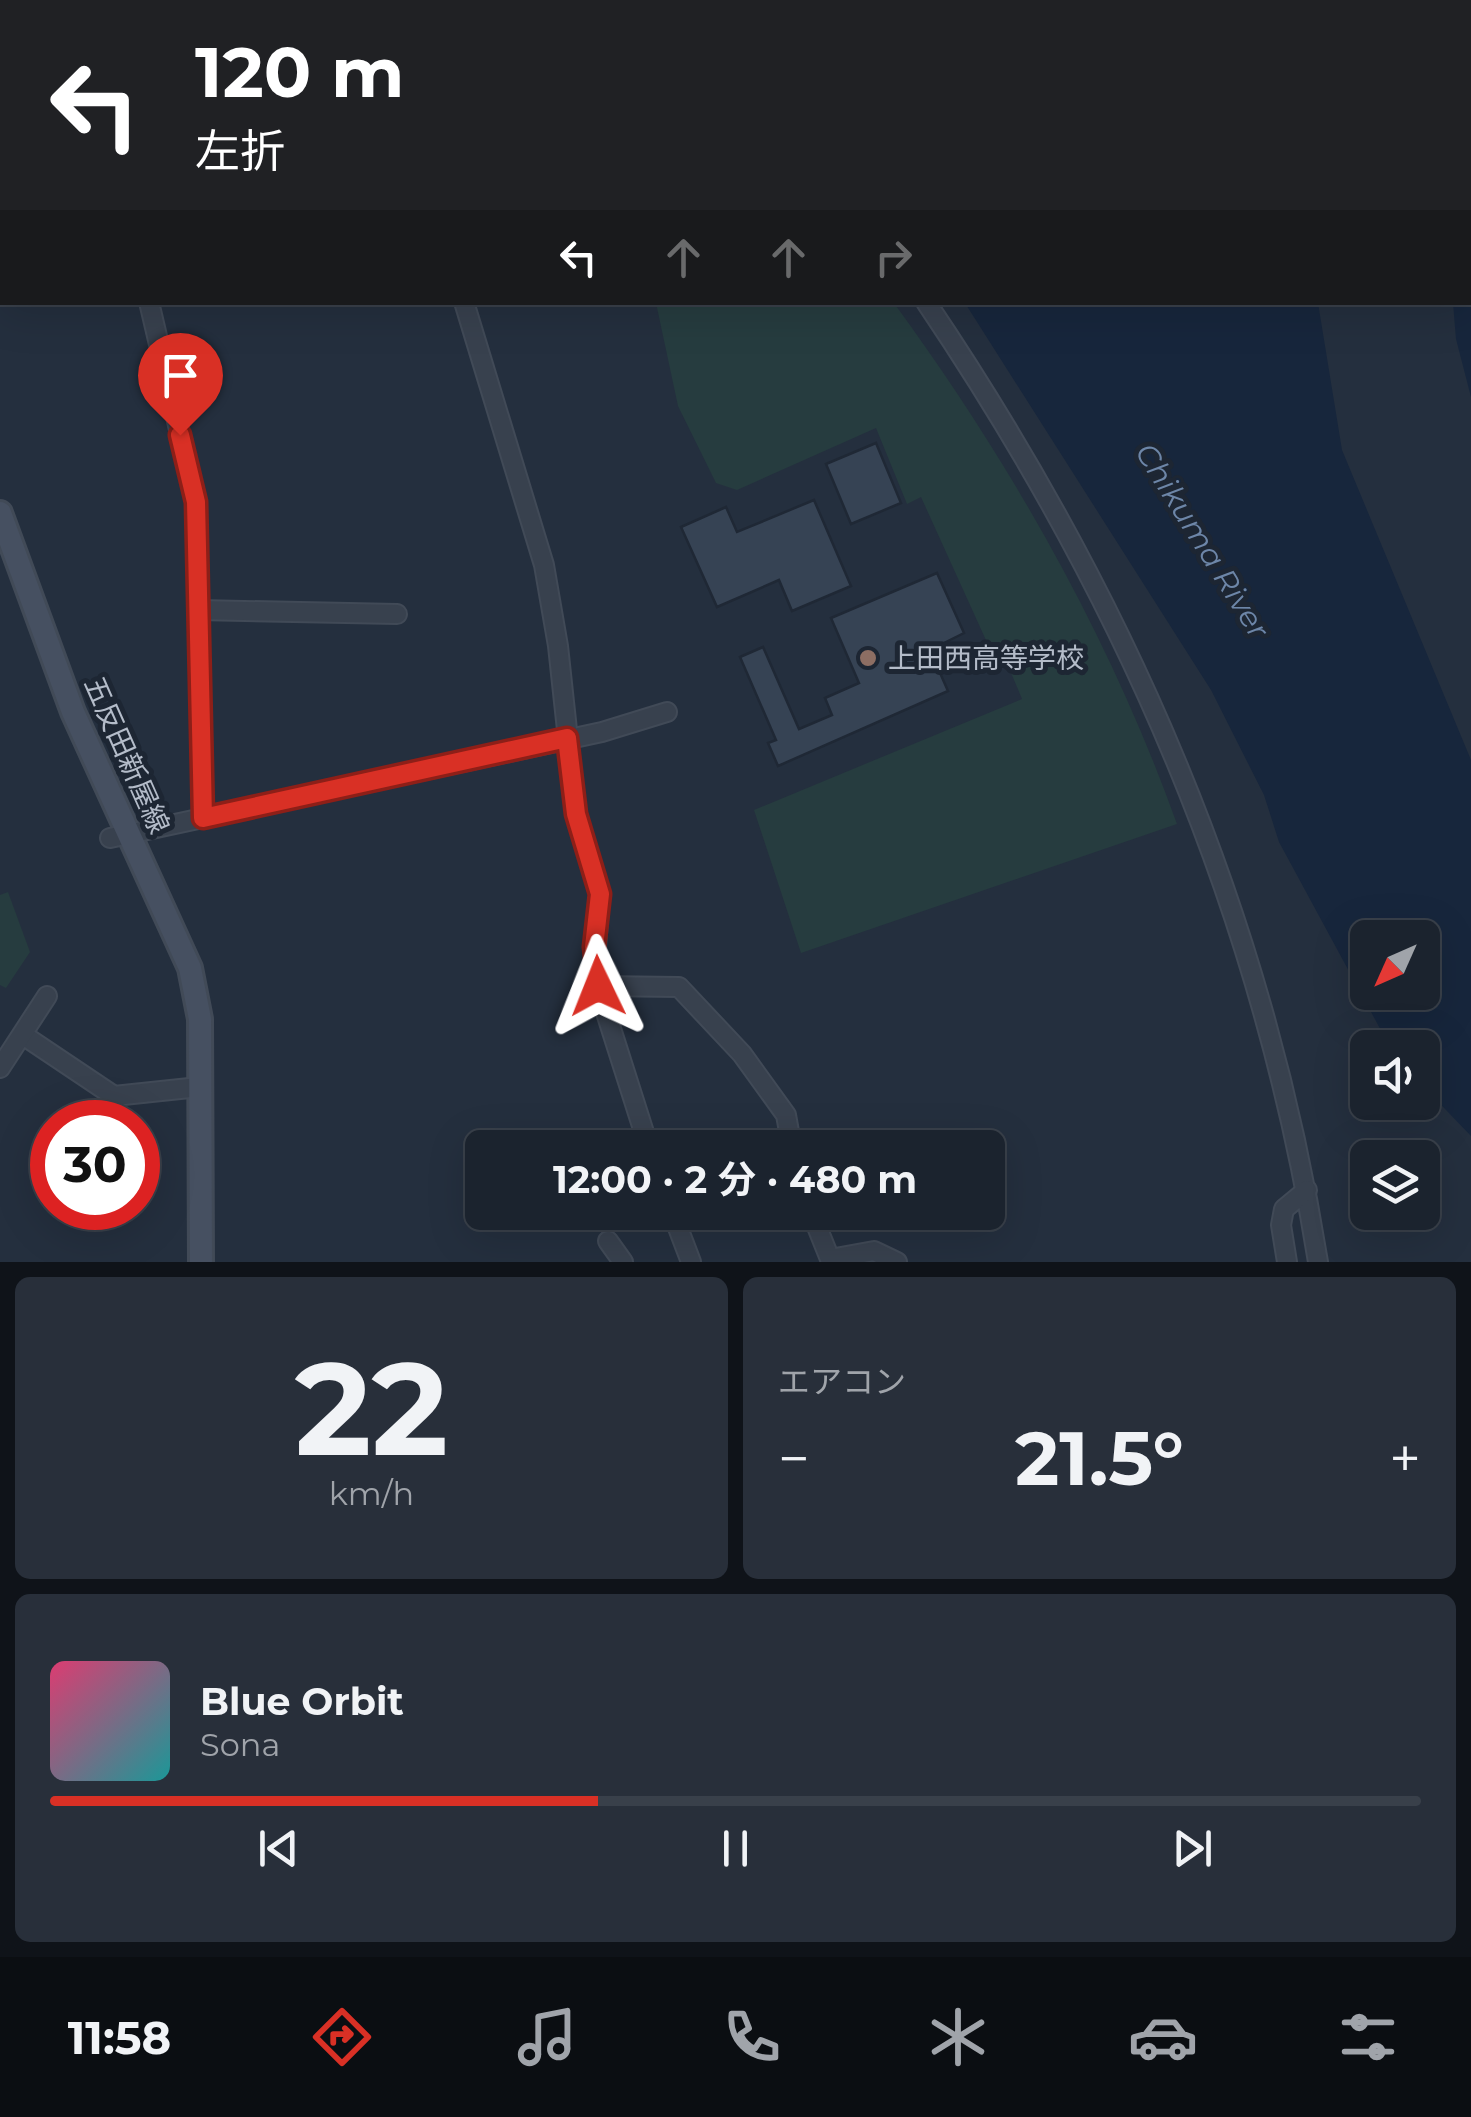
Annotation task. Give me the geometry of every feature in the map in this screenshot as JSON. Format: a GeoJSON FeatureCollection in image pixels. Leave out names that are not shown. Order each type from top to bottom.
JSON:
{"type":"FeatureCollection","features":[{"type":"Feature","properties":{"kind":"street"},"geometry":{"type":"LineString","coordinates":[[150,305],[196,502],[203,818]]}},
{"type":"Feature","properties":{"kind":"street"},"geometry":{"type":"LineString","coordinates":[[465,305],[544,565],[558,646],[576,814],[600,894],[594,947],[598,986],[643,1130]]}},
{"type":"Feature","properties":{"kind":"street"},"geometry":{"type":"LineString","coordinates":[[928,305],[1056,508],[1169,736],[1276,1045],[1318,1262]]}},
{"type":"Feature","properties":{"kind":"street","name":"五反田新屋線"},"geometry":{"type":"LineString","coordinates":[[0,513],[119,836],[190,968],[200,1019],[201,1262]]}},
{"type":"Feature","properties":{"kind":"street"},"geometry":{"type":"LineString","coordinates":[[198,610],[397,614]]}},
{"type":"Feature","properties":{"kind":"street"},"geometry":{"type":"LineString","coordinates":[[119,836],[567,738],[667,712]]}},
{"type":"Feature","properties":{"kind":"street"},"geometry":{"type":"LineString","coordinates":[[598,986],[679,988],[742,1054],[786,1115],[789,1130]]}},
{"type":"Feature","properties":{"kind":"street"},"geometry":{"type":"LineString","coordinates":[[0,1068],[47,996]]}},
{"type":"Feature","properties":{"kind":"street"},"geometry":{"type":"LineString","coordinates":[[23,1035],[114,1096],[199,1087]]}},
{"type":"Feature","properties":{"kind":"street"},"geometry":{"type":"LineString","coordinates":[[1287,1262],[1284,1209],[1307,1190]]}},
{"type":"Feature","properties":{"kind":"street"},"geometry":{"type":"LineString","coordinates":[[679,1230],[691,1262]]}},
{"type":"Feature","properties":{"kind":"street"},"geometry":{"type":"LineString","coordinates":[[818,1230],[830,1261],[874,1251],[897,1262]]}},
{"type":"Feature","properties":{"kind":"street"},"geometry":{"type":"LineString","coordinates":[[608,1241],[624,1262]]}},
{"type":"Feature","properties":{"kind":"green space"},"geometry":{"type":"Polygon","coordinates":[[[656,305],[895,305],[978,426],[1054,553],[1121,686],[1177,824],[801,953],[754,810],[1022,699],[1002,651],[990,649],[921,497],[907,504],[876,428],[737,490],[716,483],[678,406],[656,305]]]}},
{"type":"Feature","properties":{"kind":"green space"},"geometry":{"type":"Polygon","coordinates":[[[8,892],[30,952],[6,988],[0,985],[0,895],[8,892]]]}},
{"type":"Feature","properties":{"kind":"water","name":"Chikuma River"},"geometry":{"type":"Polygon","coordinates":[[[966,305],[1318,305],[1342,450],[1471,760],[1471,1136],[1440,1104],[1440,1030],[1381,1030],[1370,1010],[1440,1010],[1440,920],[1350,920],[1350,973],[1279,842],[1264,795],[1211,690],[966,305]]]}},
{"type":"Feature","properties":{"kind":"water"},"geometry":{"type":"Polygon","coordinates":[[[1453,305],[1471,305],[1471,397],[1456,339],[1453,305]]]}},
{"type":"Feature","properties":{"kind":"building"},"geometry":{"type":"Polygon","coordinates":[[[876,443],[901,503],[851,524],[826,464],[876,443]]]}},
{"type":"Feature","properties":{"kind":"building"},"geometry":{"type":"Polygon","coordinates":[[[814,500],[851,586],[792,611],[779,580],[717,607],[681,527],[726,507],[737,532],[814,500]]]}},
{"type":"Feature","properties":{"kind":"building"},"geometry":{"type":"Polygon","coordinates":[[[937,573],[964,633],[930,650],[948,691],[778,766],[768,743],[776,740],[740,657],[763,647],[799,729],[832,715],[825,698],[859,683],[831,618],[937,573]]]}},
{"type":"Feature","properties":{"kind":"place","name":"上田西高等学校"},"geometry":{"type":"Point","coordinates":[868,658]}},
{"type":"Feature","properties":{"kind":"route"},"geometry":{"type":"LineString","coordinates":[[180,435],[196,502],[203,818],[567,738],[576,814],[600,894],[594,947],[598,986]]}}]}
